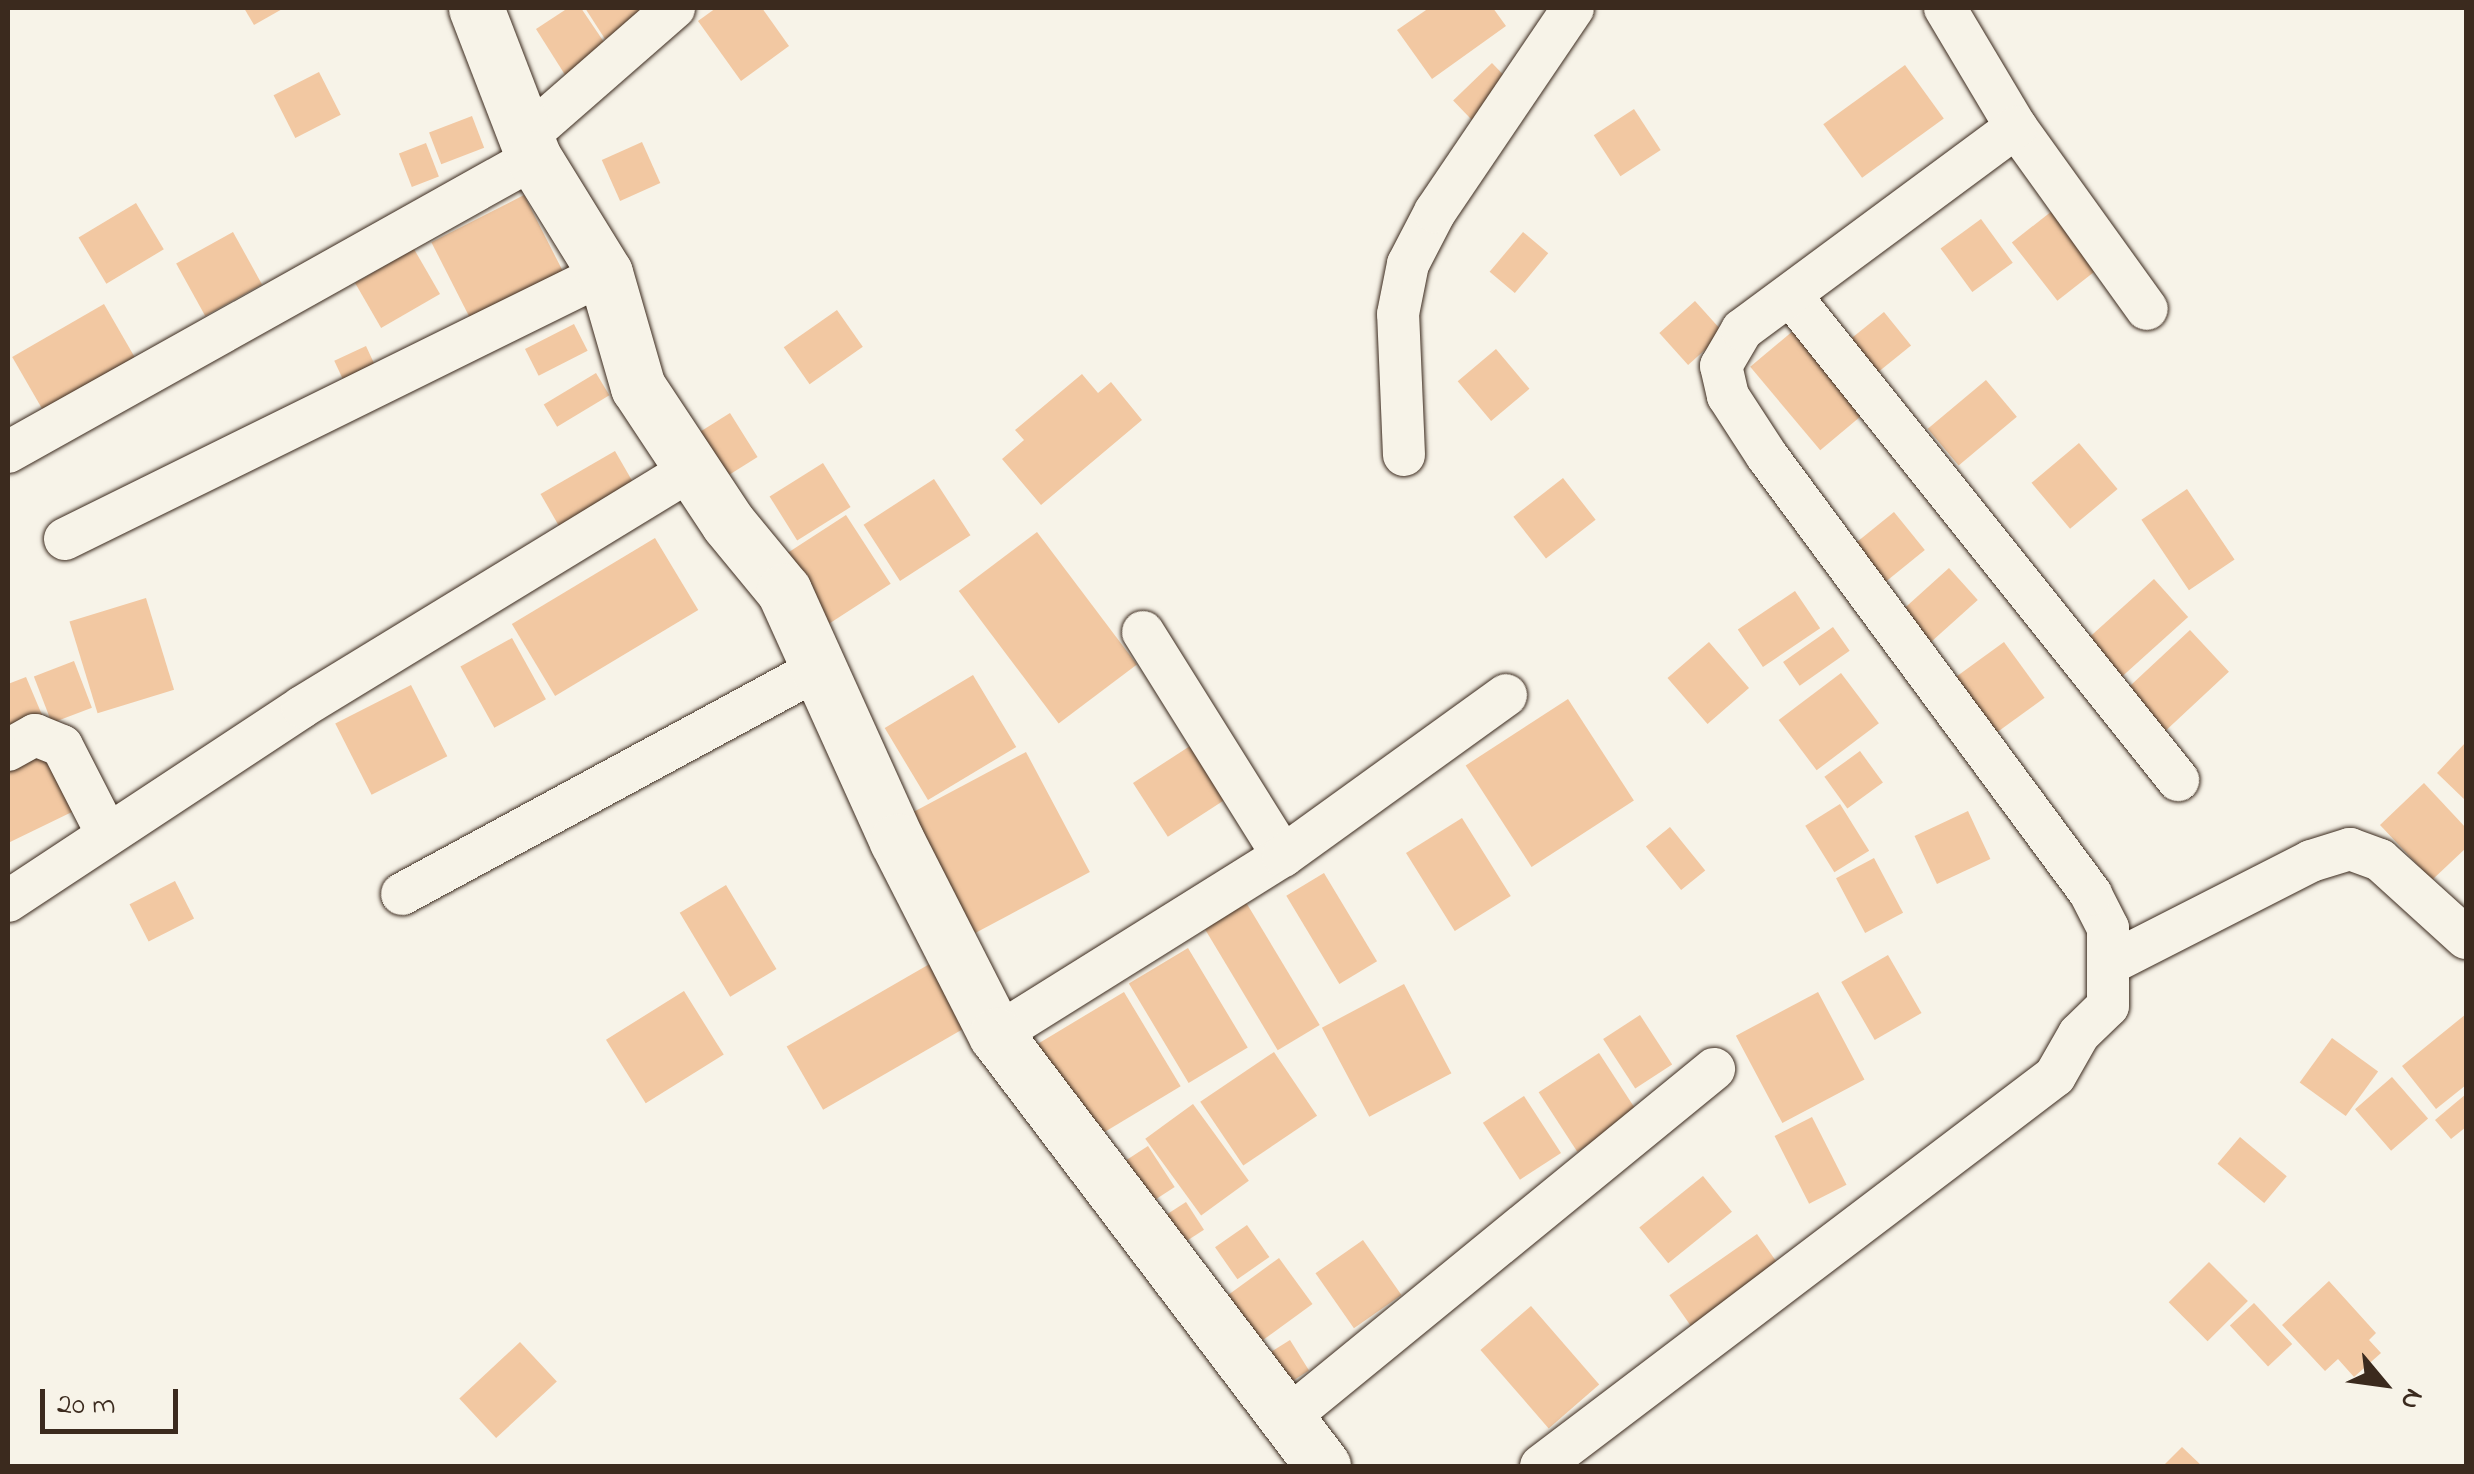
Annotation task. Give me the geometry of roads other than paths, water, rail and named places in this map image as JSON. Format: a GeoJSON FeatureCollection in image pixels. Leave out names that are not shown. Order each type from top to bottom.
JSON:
{"type":"FeatureCollection","features":[{"type":"Feature","properties":{"kind":"street"},"geometry":{"type":"LineString","coordinates":[[476,8],[529,148],[605,273],[638,387],[692,470],[784,591],[898,841],[996,1035],[1322,1466]]}},
{"type":"Feature","properties":{"kind":"street"},"geometry":{"type":"LineString","coordinates":[[8,452],[529,148],[674,8]]}},
{"type":"Feature","properties":{"kind":"street"},"geometry":{"type":"LineString","coordinates":[[1404,455],[1398,314],[1408,264],[1435,212],[1573,8]]}},
{"type":"Feature","properties":{"kind":"street"},"geometry":{"type":"LineString","coordinates":[[1946,8],[2016,127],[2147,310]]}},
{"type":"Feature","properties":{"kind":"street"},"geometry":{"type":"LineString","coordinates":[[1541,1466],[2055,1076],[2079,1034],[2108,1006],[2112,963],[2108,928],[2091,894],[1728,396],[1721,366],[1742,330],[2016,127]]}},
{"type":"Feature","properties":{"kind":"street"},"geometry":{"type":"LineString","coordinates":[[65,539],[605,273]]}},
{"type":"Feature","properties":{"kind":"street"},"geometry":{"type":"LineString","coordinates":[[1791,296],[2178,780]]}},
{"type":"Feature","properties":{"kind":"street"},"geometry":{"type":"LineString","coordinates":[[8,901],[319,697],[692,470]]}},
{"type":"Feature","properties":{"kind":"street"},"geometry":{"type":"LineString","coordinates":[[1143,632],[1283,856]]}},
{"type":"Feature","properties":{"kind":"street"},"geometry":{"type":"LineString","coordinates":[[402,894],[820,668]]}},
{"type":"Feature","properties":{"kind":"street"},"geometry":{"type":"LineString","coordinates":[[996,1035],[1283,856],[1506,695]]}},
{"type":"Feature","properties":{"kind":"street"},"geometry":{"type":"LineString","coordinates":[[8,750],[34,735],[62,746],[107,834]]}},
{"type":"Feature","properties":{"kind":"street"},"geometry":{"type":"LineString","coordinates":[[2112,963],[2205,919],[2311,861],[2350,848],[2380,860],[2466,938]]}},
{"type":"Feature","properties":{"kind":"street"},"geometry":{"type":"LineString","coordinates":[[1286,1419],[1714,1069]]}}]}
